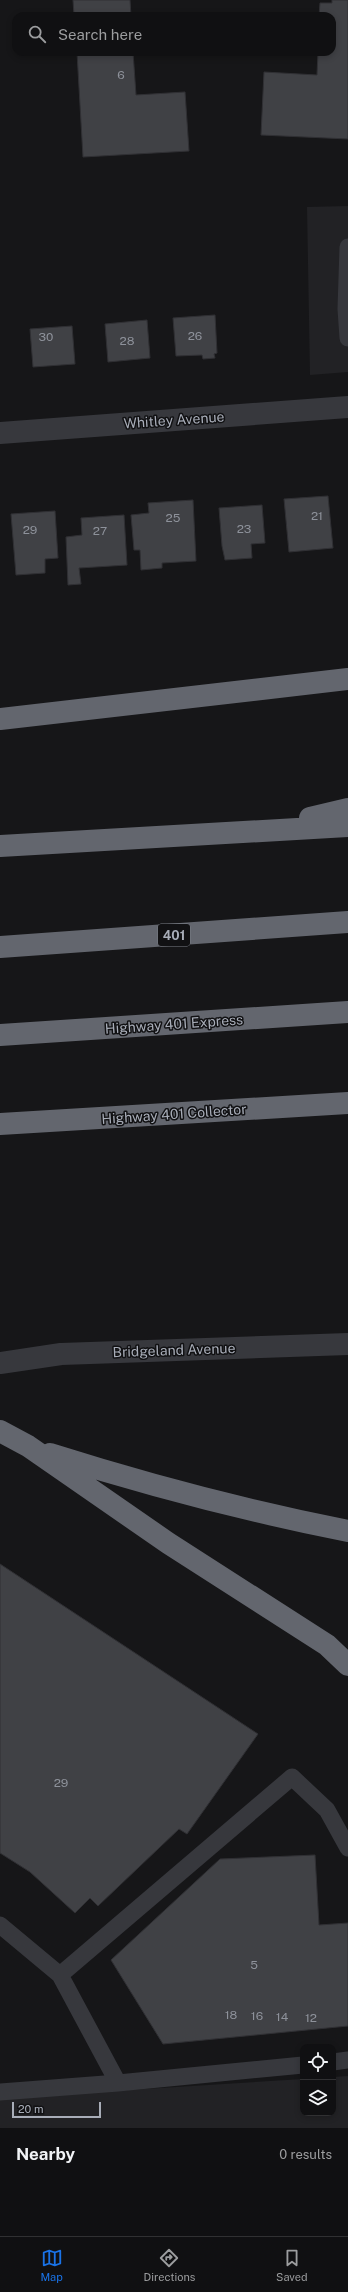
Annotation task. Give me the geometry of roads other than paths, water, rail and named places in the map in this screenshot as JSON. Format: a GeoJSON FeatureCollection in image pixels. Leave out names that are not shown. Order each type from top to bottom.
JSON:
{"type":"FeatureCollection","features":[{"type":"Feature","properties":{"kind":"highway"},"geometry":{"type":"LineString","coordinates":[[0,719],[348,679]]}},
{"type":"Feature","properties":{"kind":"highway"},"geometry":{"type":"LineString","coordinates":[[250,831],[348,809]]}},
{"type":"Feature","properties":{"kind":"highway"},"geometry":{"type":"LineString","coordinates":[[0,846],[348,826]]}},
{"type":"Feature","properties":{"kind":"highway","name":"401"},"geometry":{"type":"LineString","coordinates":[[0,947],[348,922]]}},
{"type":"Feature","properties":{"kind":"highway","name":"Highway 401 Express"},"geometry":{"type":"LineString","coordinates":[[0,1035],[348,1012]]}},
{"type":"Feature","properties":{"kind":"highway","name":"Highway 401 Collector"},"geometry":{"type":"LineString","coordinates":[[0,1124],[348,1103]]}},
{"type":"Feature","properties":{"kind":"highway"},"geometry":{"type":"LineString","coordinates":[[0,1431],[28,1446],[168,1542],[327,1645],[348,1665]]}},
{"type":"Feature","properties":{"kind":"highway"},"geometry":{"type":"LineString","coordinates":[[28,1446],[128,1479],[218,1502],[348,1531]]}},
{"type":"Feature","properties":{"kind":"street","name":"Whitley Avenue"},"geometry":{"type":"LineString","coordinates":[[0,433],[348,407]]}},
{"type":"Feature","properties":{"kind":"street","name":"Bridgeland Avenue"},"geometry":{"type":"LineString","coordinates":[[0,1363],[61,1354],[348,1344]]}},
{"type":"Feature","properties":{"kind":"lane"},"geometry":{"type":"LineString","coordinates":[[348,247],[346,309],[348,338]]}},
{"type":"Feature","properties":{"kind":"lane"},"geometry":{"type":"LineString","coordinates":[[60,1975],[292,1777],[327,1810],[348,1848]]}},
{"type":"Feature","properties":{"kind":"lane"},"geometry":{"type":"LineString","coordinates":[[0,1925],[60,1975],[118,2083]]}},
{"type":"Feature","properties":{"kind":"lane"},"geometry":{"type":"LineString","coordinates":[[336,2062],[348,2060]]}},
{"type":"Feature","properties":{"kind":"lane"},"geometry":{"type":"LineString","coordinates":[[0,2092],[118,2083],[300,2065]]}}]}
